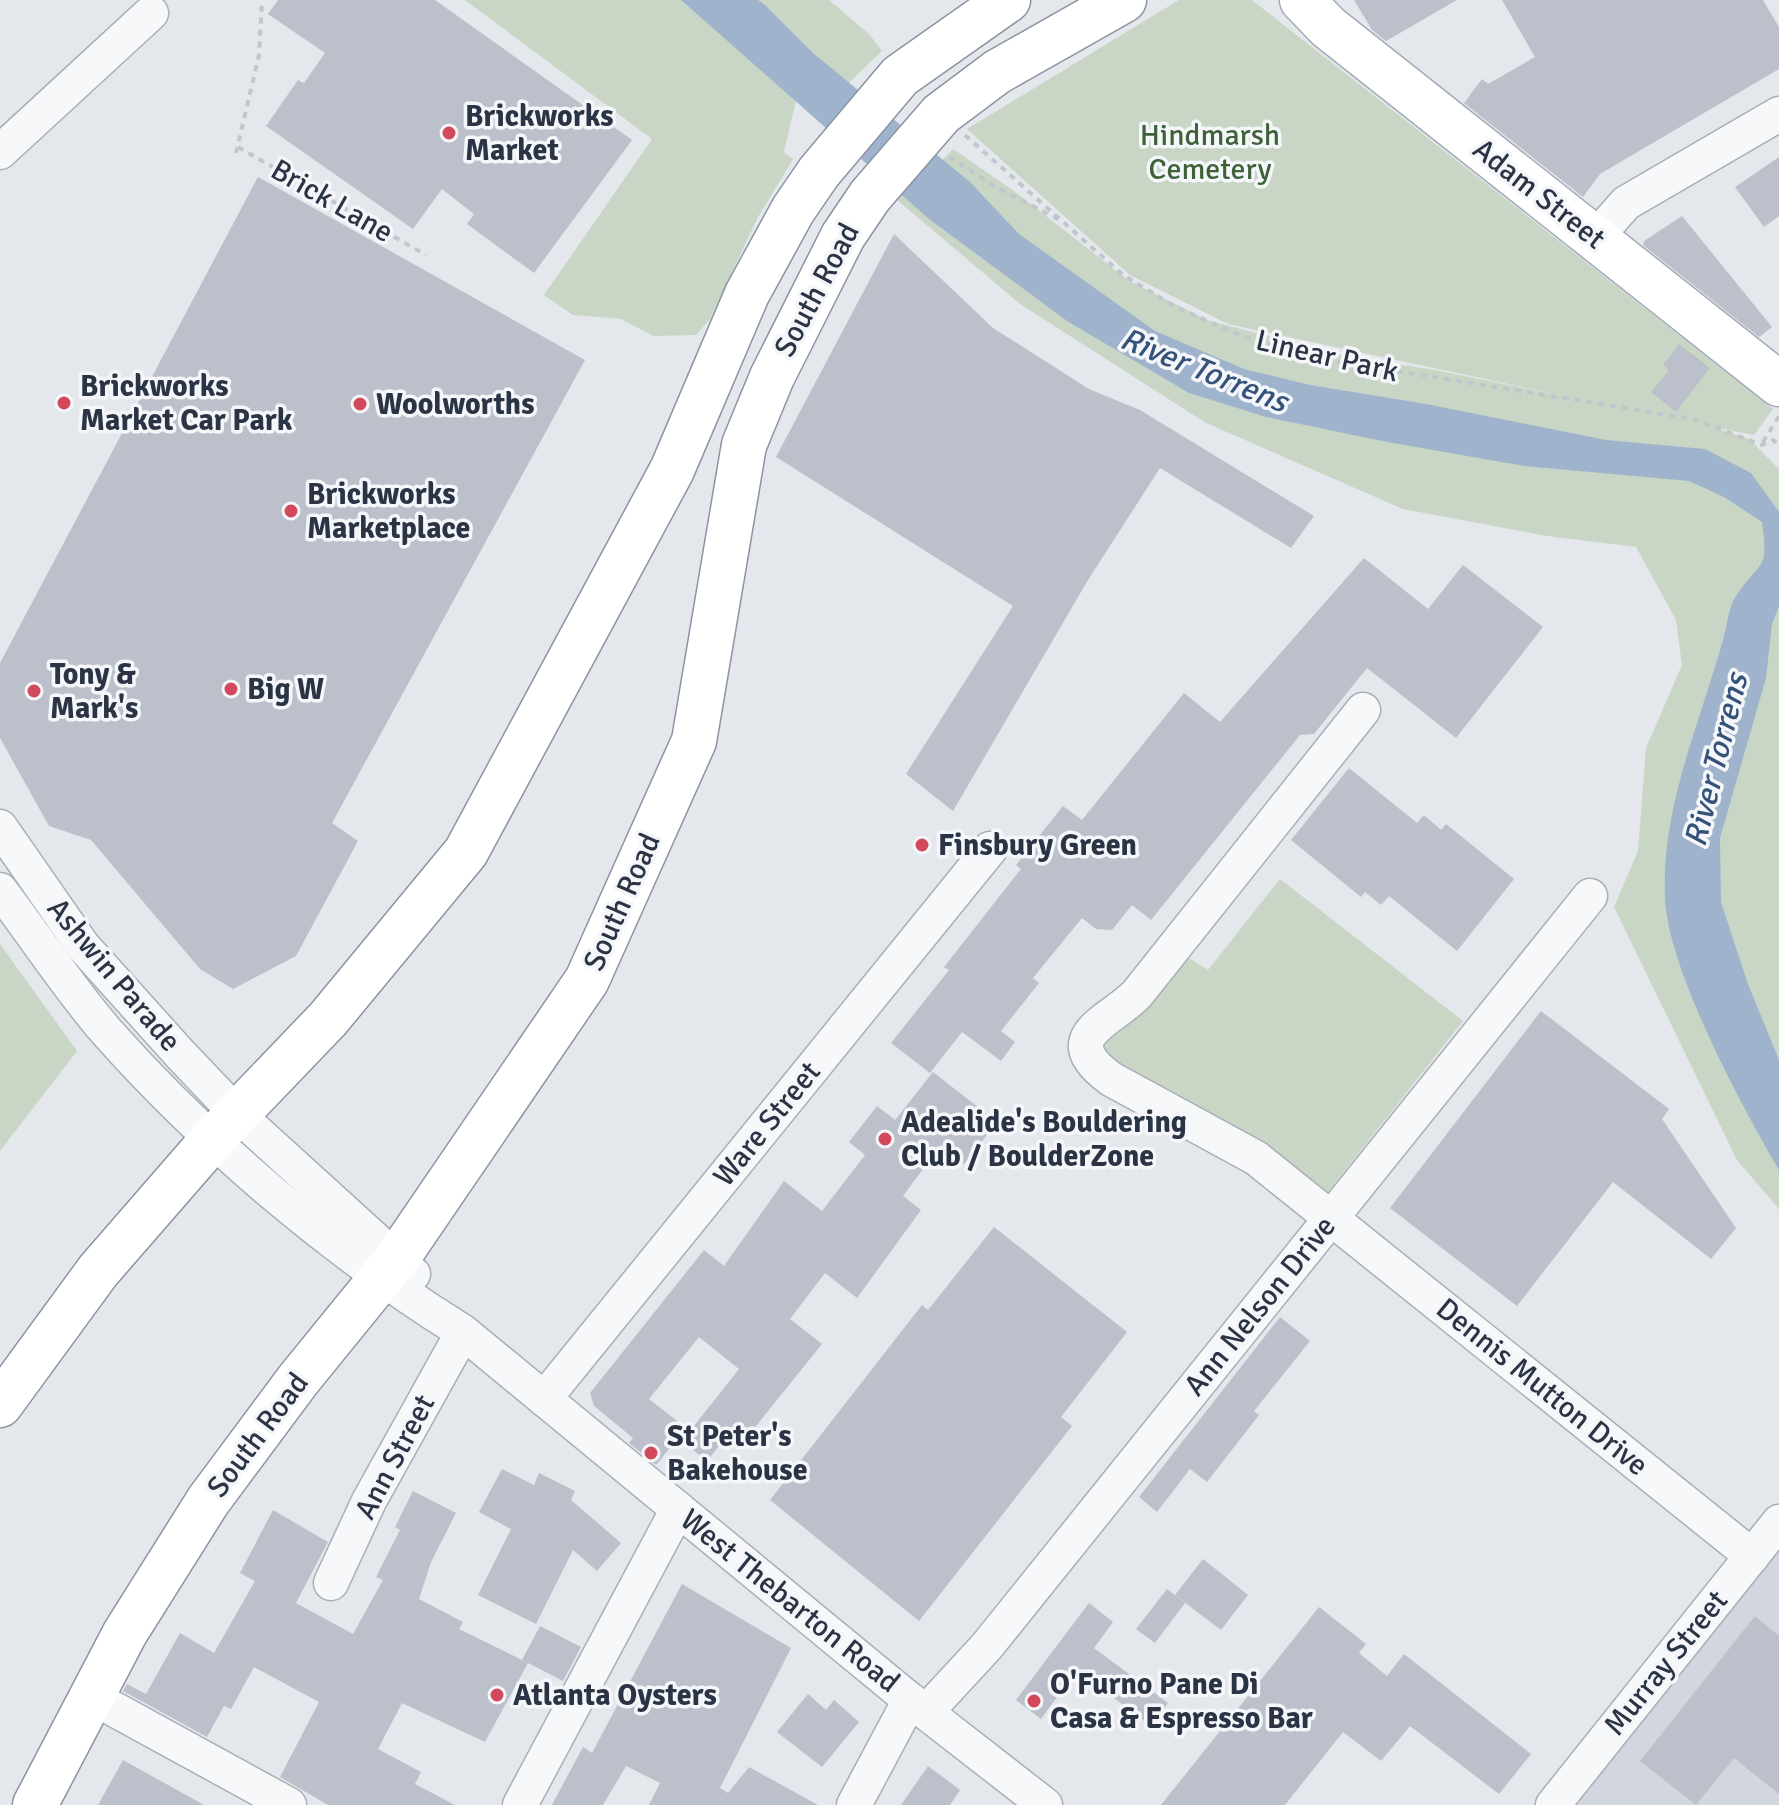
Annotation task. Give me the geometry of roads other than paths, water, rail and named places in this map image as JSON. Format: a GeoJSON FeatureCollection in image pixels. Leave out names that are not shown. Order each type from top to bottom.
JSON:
{"type":"FeatureCollection","features":[{"type":"Feature","properties":{"kind":"main road","name":"South Road"},"geometry":{"type":"LineString","coordinates":[[0,1405],[98,1271],[224,1128],[328,1019],[466,852],[672,470],[747,294],[793,210],[819,172],[900,76],[1008,0]]}},
{"type":"Feature","properties":{"kind":"main road","name":"South Road"},"geometry":{"type":"LineString","coordinates":[[35,1805],[125,1633],[208,1501],[298,1380],[390,1268],[587,980],[694,741],[744,445],[772,377],[825,268],[870,196],[997,72],[1124,0]]}},
{"type":"Feature","properties":{"kind":"main road","name":"Adam Street"},"geometry":{"type":"LineString","coordinates":[[1302,0],[1328,27],[1779,384]]}},
{"type":"Feature","properties":{"kind":"street"},"geometry":{"type":"LineString","coordinates":[[0,152],[151,13]]}},
{"type":"Feature","properties":{"kind":"street"},"geometry":{"type":"LineString","coordinates":[[1595,238],[1626,203],[1779,114]]}},
{"type":"Feature","properties":{"kind":"street","name":"Dennis Mutton Drive"},"geometry":{"type":"LineString","coordinates":[[1363,710],[1137,994],[1123,1009],[1095,1024],[1086,1040],[1088,1054],[1101,1072],[1256,1158],[1752,1556]]}},
{"type":"Feature","properties":{"kind":"street","name":"Ashwin Parade"},"geometry":{"type":"LineString","coordinates":[[0,827],[82,945],[224,1128]]}},
{"type":"Feature","properties":{"kind":"street","name":"Ware Street"},"geometry":{"type":"LineString","coordinates":[[544,1399],[990,849]]}},
{"type":"Feature","properties":{"kind":"street","name":"Ashwin Parade"},"geometry":{"type":"LineString","coordinates":[[0,890],[105,1029],[224,1128]]}},
{"type":"Feature","properties":{"kind":"street","name":"Ann Nelson Drive"},"geometry":{"type":"LineString","coordinates":[[854,1805],[918,1706],[987,1646],[1590,896]]}},
{"type":"Feature","properties":{"kind":"street","name":"West Thebarton Road"},"geometry":{"type":"LineString","coordinates":[[224,1128],[544,1399],[918,1706],[1045,1805]]}},
{"type":"Feature","properties":{"kind":"street","name":"Ann Street"},"geometry":{"type":"LineString","coordinates":[[331,1583],[369,1501],[463,1332]]}},
{"type":"Feature","properties":{"kind":"street"},"geometry":{"type":"LineString","coordinates":[[520,1805],[678,1509]]}},
{"type":"Feature","properties":{"kind":"street","name":"Murray Street"},"geometry":{"type":"LineString","coordinates":[[1553,1805],[1779,1522]]}},
{"type":"Feature","properties":{"kind":"street"},"geometry":{"type":"LineString","coordinates":[[92,1697],[289,1805]]}},
{"type":"Feature","properties":{"kind":"water","name":"River Torrens"},"geometry":{"type":"Polygon","coordinates":[[[681,0],[758,0],[813,53],[970,182],[1019,234],[1155,331],[1244,369],[1310,385],[1426,404],[1606,440],[1705,449],[1751,473],[1779,512],[1779,606],[1772,624],[1766,678],[1720,838],[1721,902],[1748,984],[1779,1060],[1779,1170],[1727,1075],[1692,998],[1678,961],[1665,897],[1669,830],[1684,764],[1732,605],[1763,558],[1762,522],[1724,497],[1689,481],[1524,466],[1266,417],[1189,393],[1067,321],[929,219],[681,0]]]}},
{"type":"Feature","properties":{"kind":"place","name":"Brickworks Market"},"geometry":{"type":"Point","coordinates":[449,133]}},
{"type":"Feature","properties":{"kind":"place","name":"Brickworks Market Car Park"},"geometry":{"type":"Point","coordinates":[64,403]}},
{"type":"Feature","properties":{"kind":"place","name":"Woolworths"},"geometry":{"type":"Point","coordinates":[360,404]}},
{"type":"Feature","properties":{"kind":"place","name":"Brickworks Marketplace"},"geometry":{"type":"Point","coordinates":[291,511]}},
{"type":"Feature","properties":{"kind":"place","name":"Big W"},"geometry":{"type":"Point","coordinates":[231,689]}},
{"type":"Feature","properties":{"kind":"place","name":"Tony & Mark's"},"geometry":{"type":"Point","coordinates":[34,691]}},
{"type":"Feature","properties":{"kind":"place","name":"Finsbury Green"},"geometry":{"type":"Point","coordinates":[922,845]}},
{"type":"Feature","properties":{"kind":"place","name":"Adealide's Bouldering Club / BoulderZone"},"geometry":{"type":"Point","coordinates":[885,1139]}},
{"type":"Feature","properties":{"kind":"place","name":"St Peter's Bakehouse"},"geometry":{"type":"Point","coordinates":[651,1453]}},
{"type":"Feature","properties":{"kind":"place","name":"Atlanta Oysters"},"geometry":{"type":"Point","coordinates":[497,1695]}},
{"type":"Feature","properties":{"kind":"place","name":"O'Furno Pane Di Casa & Espresso Bar"},"geometry":{"type":"Point","coordinates":[1034,1701]}},
{"type":"Feature","properties":{"kind":"park label","name":"Hindmarsh Cemetery"},"geometry":{"type":"Point","coordinates":[1210,152]}}]}
